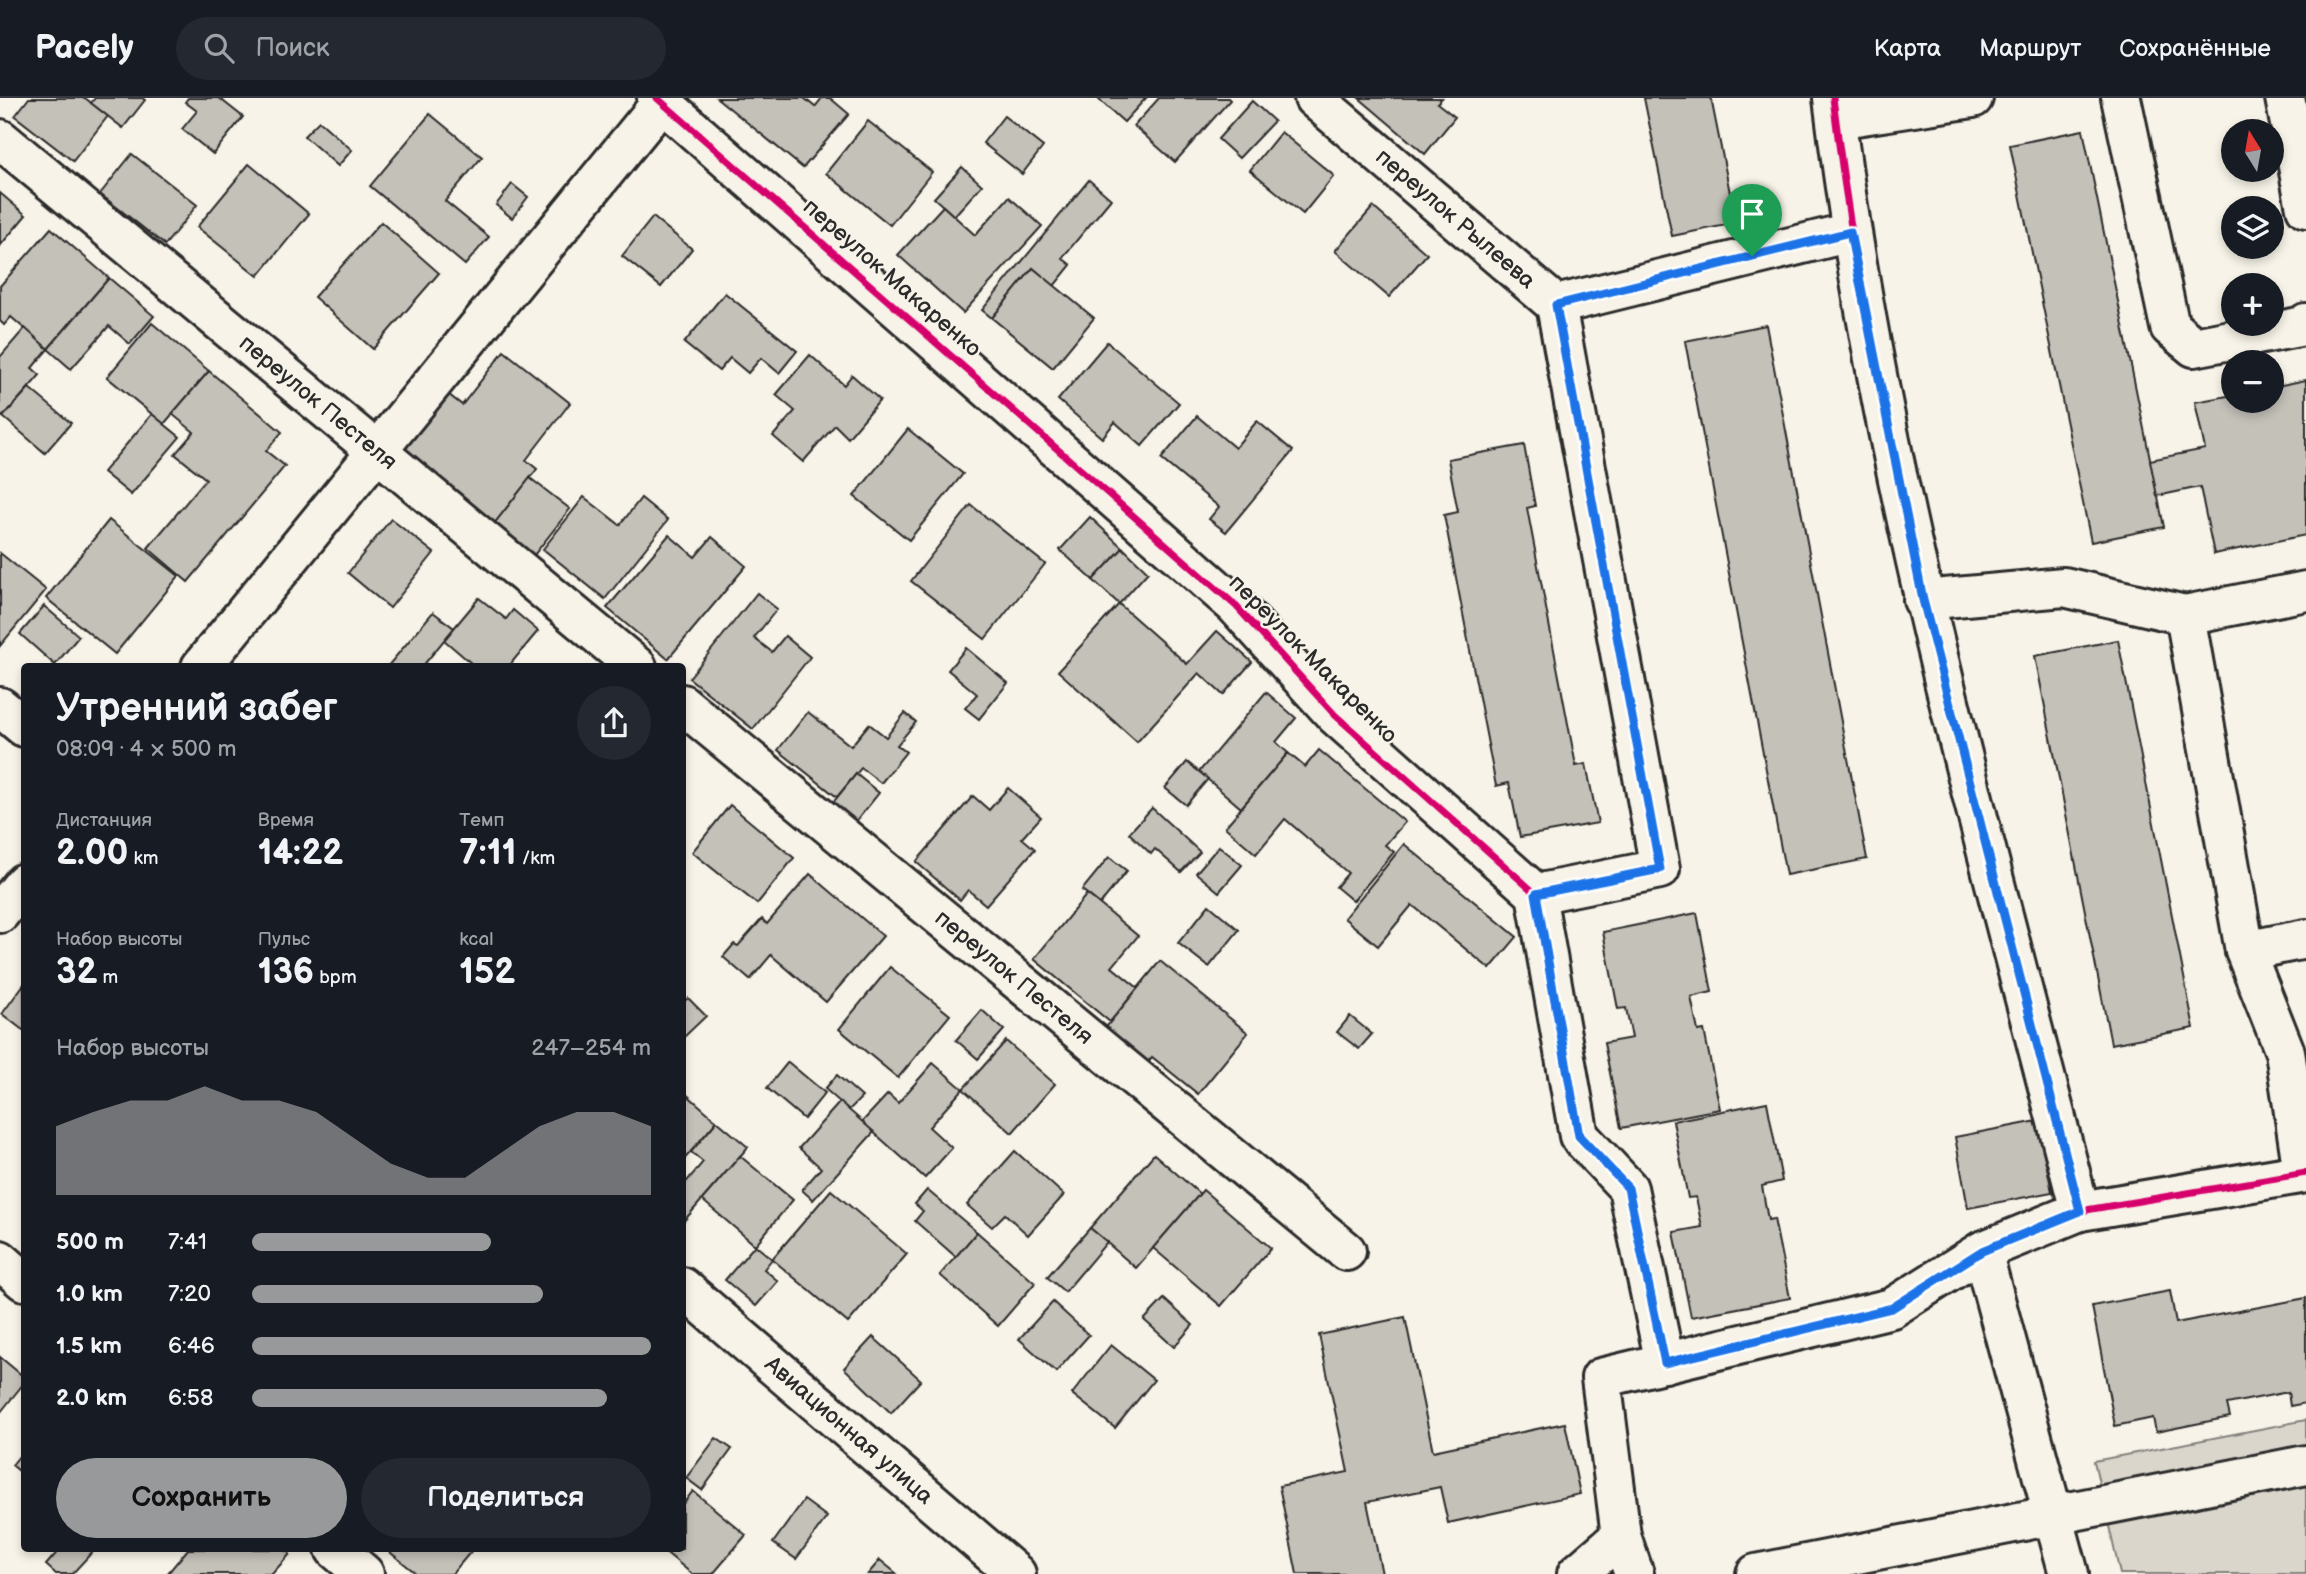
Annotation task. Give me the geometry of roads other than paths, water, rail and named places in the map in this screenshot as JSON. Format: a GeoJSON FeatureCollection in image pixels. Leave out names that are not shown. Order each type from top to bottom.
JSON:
{"type":"FeatureCollection","features":[{"type":"Feature","properties":{"kind":"street","name":"переулок Рылеева"},"geometry":{"type":"LineString","coordinates":[[1314,98],[1556,305],[1850,232]]}},
{"type":"Feature","properties":{"kind":"street"},"geometry":{"type":"LineString","coordinates":[[1973,98],[1835,109],[1850,232],[1923,600],[2080,1211]]}},
{"type":"Feature","properties":{"kind":"street"},"geometry":{"type":"LineString","coordinates":[[2121,98],[2170,327],[2194,348],[2304,326],[2306,323]]}},
{"type":"Feature","properties":{"kind":"street"},"geometry":{"type":"LineString","coordinates":[[2284,98],[2306,208]]}},
{"type":"Feature","properties":{"kind":"street"},"geometry":{"type":"LineString","coordinates":[[204,663],[661,99]]}},
{"type":"Feature","properties":{"kind":"street","name":"переулок Макаренко"},"geometry":{"type":"LineString","coordinates":[[661,99],[1235,605],[1335,715],[1536,894]]}},
{"type":"Feature","properties":{"kind":"street","name":"переулок Пестеля"},"geometry":{"type":"LineString","coordinates":[[0,139],[632,663]]}},
{"type":"Feature","properties":{"kind":"street"},"geometry":{"type":"LineString","coordinates":[[1556,305],[1660,869],[1536,894],[1579,1136],[1628,1188],[1665,1363]]}},
{"type":"Feature","properties":{"kind":"street"},"geometry":{"type":"LineString","coordinates":[[1923,600],[2064,587],[2185,615],[2306,591]]}},
{"type":"Feature","properties":{"kind":"street"},"geometry":{"type":"LineString","coordinates":[[1634,1574],[1620,1536],[1601,1378],[1892,1308],[1982,1251],[2080,1211],[2305,1173],[2286,1052],[2245,951],[2185,615]]}},
{"type":"Feature","properties":{"kind":"street"},"geometry":{"type":"LineString","coordinates":[[0,707],[21,724]]}},
{"type":"Feature","properties":{"kind":"street","name":"переулок Пестеля"},"geometry":{"type":"LineString","coordinates":[[686,707],[1346,1251]]}},
{"type":"Feature","properties":{"kind":"street"},"geometry":{"type":"LineString","coordinates":[[0,913],[21,887]]}},
{"type":"Feature","properties":{"kind":"street"},"geometry":{"type":"LineString","coordinates":[[2245,951],[2306,939]]}},
{"type":"Feature","properties":{"kind":"street"},"geometry":{"type":"LineString","coordinates":[[1982,1251],[2069,1574]]}},
{"type":"Feature","properties":{"kind":"street"},"geometry":{"type":"LineString","coordinates":[[0,1260],[21,1278]]}},
{"type":"Feature","properties":{"kind":"street","name":"Авиационная улица"},"geometry":{"type":"LineString","coordinates":[[686,1290],[1016,1574]]}},
{"type":"Feature","properties":{"kind":"street"},"geometry":{"type":"LineString","coordinates":[[1756,1574],[2055,1517],[2306,1465]]}},
{"type":"Feature","properties":{"kind":"street"},"geometry":{"type":"LineString","coordinates":[[1577,1574],[1620,1536]]}},
{"type":"Feature","properties":{"kind":"street"},"geometry":{"type":"LineString","coordinates":[[338,1552],[364,1574]]}}]}
